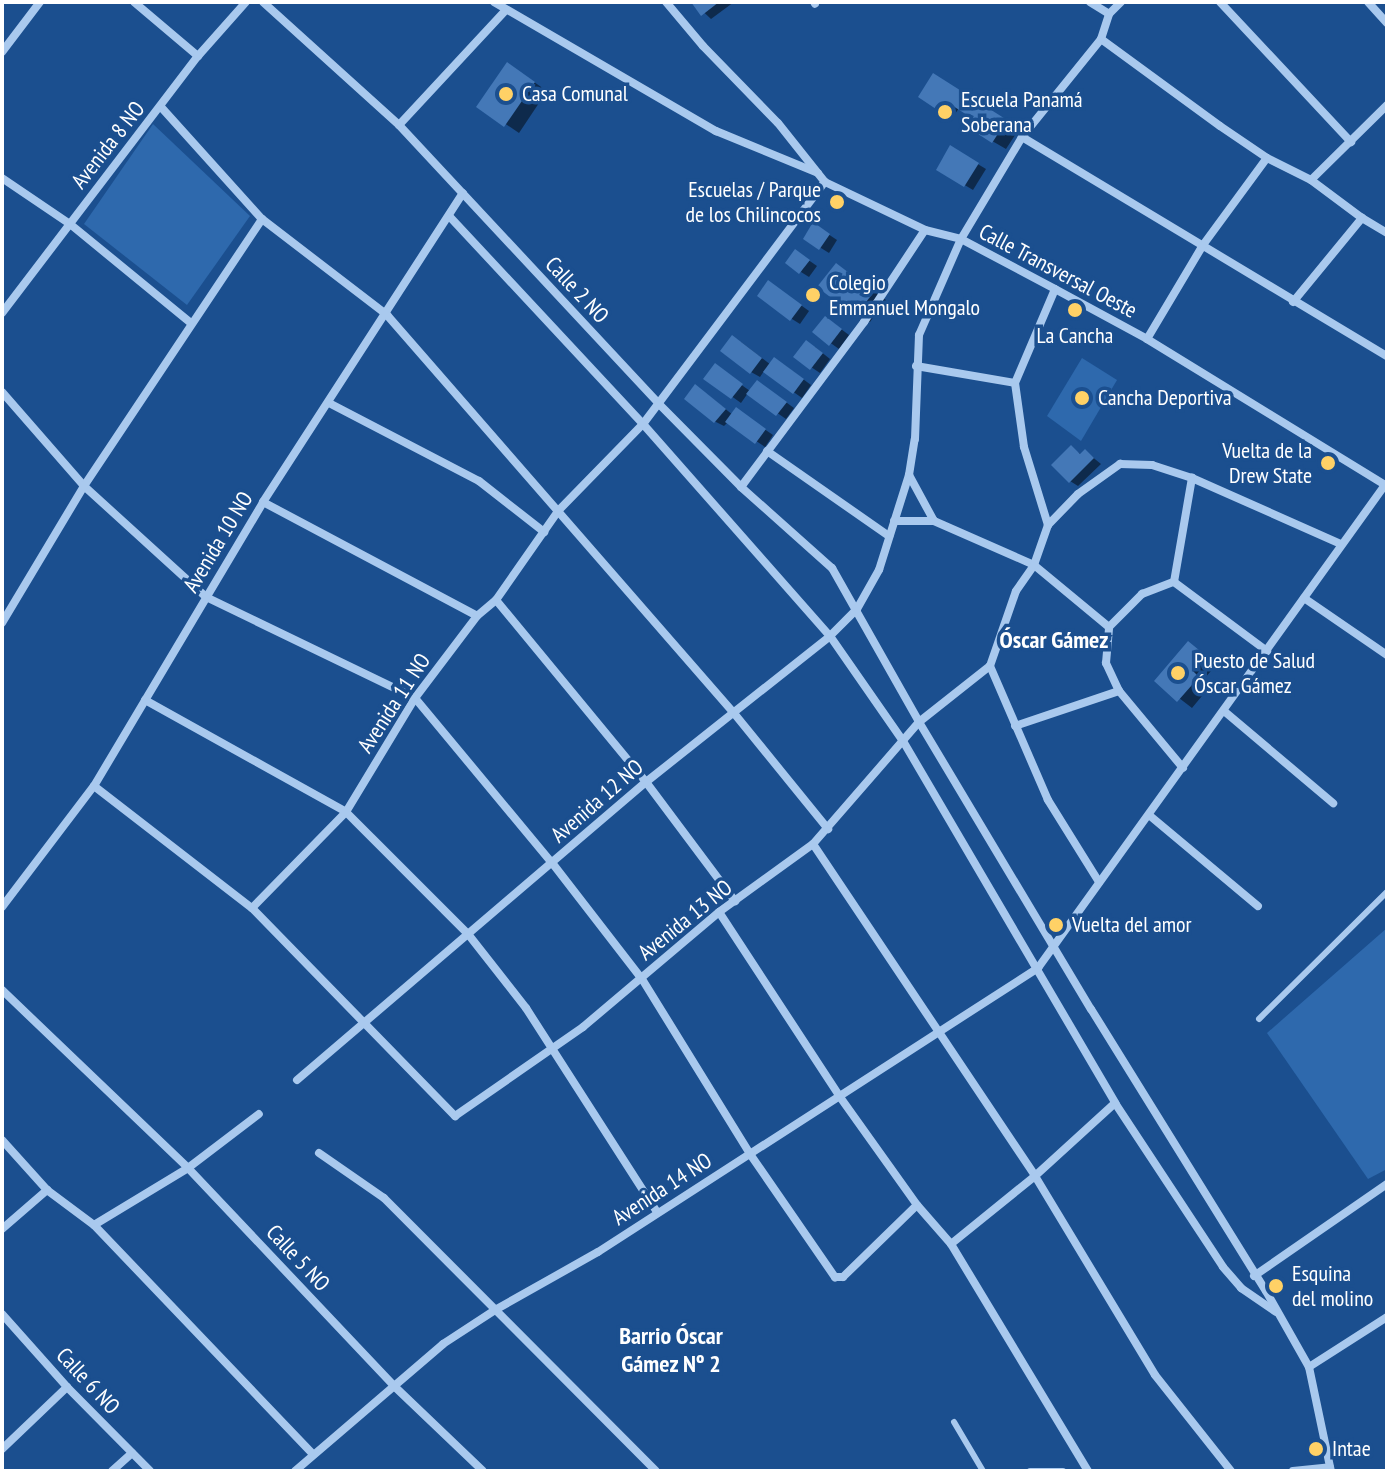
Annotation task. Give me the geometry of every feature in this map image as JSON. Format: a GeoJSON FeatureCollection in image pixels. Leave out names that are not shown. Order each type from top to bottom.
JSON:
{"type":"FeatureCollection","features":[{"type":"Feature","properties":{"kind":"street"},"geometry":{"type":"LineString","coordinates":[[2,52],[40,2]]}},
{"type":"Feature","properties":{"kind":"street"},"geometry":{"type":"LineString","coordinates":[[134,2],[198,56]]}},
{"type":"Feature","properties":{"kind":"street","name":"Avenida 8 NO"},"geometry":{"type":"LineString","coordinates":[[2,313],[198,56],[246,2]]}},
{"type":"Feature","properties":{"kind":"street","name":"Calle 2 NO"},"geometry":{"type":"LineString","coordinates":[[263,2],[399,125],[659,404],[741,487],[832,568],[919,722],[1309,1367],[1331,1469]]}},
{"type":"Feature","properties":{"kind":"street"},"geometry":{"type":"LineString","coordinates":[[494,2],[716,131],[819,174]]}},
{"type":"Feature","properties":{"kind":"street","name":"Calle Transversal Oeste"},"geometry":{"type":"LineString","coordinates":[[666,2],[703,46],[778,123],[825,182],[925,230],[961,239],[1055,289],[1147,339],[1386,486]]}},
{"type":"Feature","properties":{"kind":"street"},"geometry":{"type":"LineString","coordinates":[[1090,2],[1109,14]]}},
{"type":"Feature","properties":{"kind":"street"},"geometry":{"type":"LineString","coordinates":[[1121,2],[1109,14],[1101,39],[1267,158],[1311,180],[1387,233]]}},
{"type":"Feature","properties":{"kind":"street"},"geometry":{"type":"LineString","coordinates":[[1220,2],[1351,142]]}},
{"type":"Feature","properties":{"kind":"street"},"geometry":{"type":"LineString","coordinates":[[1368,2],[1387,23]]}},
{"type":"Feature","properties":{"kind":"street"},"geometry":{"type":"LineString","coordinates":[[399,125],[506,10]]}},
{"type":"Feature","properties":{"kind":"street","name":"Avenida 12 NO"},"geometry":{"type":"LineString","coordinates":[[297,1080],[646,782],[830,636],[857,609],[879,570],[909,475],[915,439],[919,335],[961,239],[1022,137],[1101,39]]}},
{"type":"Feature","properties":{"kind":"street"},"geometry":{"type":"LineString","coordinates":[[1311,180],[1387,105]]}},
{"type":"Feature","properties":{"kind":"street"},"geometry":{"type":"LineString","coordinates":[[161,107],[262,219],[387,315],[733,712],[828,829]]}},
{"type":"Feature","properties":{"kind":"street"},"geometry":{"type":"LineString","coordinates":[[1022,137],[1387,356]]}},
{"type":"Feature","properties":{"kind":"street"},"geometry":{"type":"LineString","coordinates":[[1147,339],[1203,245],[1267,158]]}},
{"type":"Feature","properties":{"kind":"street"},"geometry":{"type":"LineString","coordinates":[[2,178],[70,224],[191,323]]}},
{"type":"Feature","properties":{"kind":"street","name":"Avenida 11 NO"},"geometry":{"type":"LineString","coordinates":[[252,908],[346,812],[415,698],[477,616],[496,600],[558,511],[643,424],[825,182]]}},
{"type":"Feature","properties":{"kind":"street","name":"Avenida 10 NO"},"geometry":{"type":"LineString","coordinates":[[2,907],[94,786],[263,502],[387,315],[463,193]]}},
{"type":"Feature","properties":{"kind":"street"},"geometry":{"type":"LineString","coordinates":[[450,217],[643,424],[830,636],[903,741],[1115,1103],[1223,1267],[1241,1288],[1277,1312]]}},
{"type":"Feature","properties":{"kind":"street"},"geometry":{"type":"LineString","coordinates":[[1293,302],[1362,218]]}},
{"type":"Feature","properties":{"kind":"street"},"geometry":{"type":"LineString","coordinates":[[2,623],[84,486],[262,219]]}},
{"type":"Feature","properties":{"kind":"street"},"geometry":{"type":"LineString","coordinates":[[741,487],[864,322],[925,230]]}},
{"type":"Feature","properties":{"kind":"street"},"geometry":{"type":"LineString","coordinates":[[1048,525],[1024,447],[1015,383],[1055,289]]}},
{"type":"Feature","properties":{"kind":"street"},"geometry":{"type":"LineString","coordinates":[[916,366],[1015,383]]}},
{"type":"Feature","properties":{"kind":"street"},"geometry":{"type":"LineString","coordinates":[[4,398],[84,486],[206,597],[415,698],[553,864],[642,979],[750,1154],[839,1279],[917,1205]]}},
{"type":"Feature","properties":{"kind":"street"},"geometry":{"type":"LineString","coordinates":[[329,403],[479,481],[544,532]]}},
{"type":"Feature","properties":{"kind":"street"},"geometry":{"type":"LineString","coordinates":[[767,451],[889,536]]}},
{"type":"Feature","properties":{"kind":"street"},"geometry":{"type":"LineString","coordinates":[[1099,882],[1048,800],[990,666],[1016,591],[1034,565],[1048,525],[1088,485],[1120,464],[1152,465],[1192,478],[1341,544]]}},
{"type":"Feature","properties":{"kind":"street"},"geometry":{"type":"LineString","coordinates":[[909,475],[934,521]]}},
{"type":"Feature","properties":{"kind":"street"},"geometry":{"type":"LineString","coordinates":[[1174,582],[1192,478]]}},
{"type":"Feature","properties":{"kind":"street","name":"Avenida 14 NO"},"geometry":{"type":"LineString","coordinates":[[298,1470],[443,1344],[495,1310],[598,1252],[1038,968],[1341,544],[1386,486]]}},
{"type":"Feature","properties":{"kind":"street"},"geometry":{"type":"LineString","coordinates":[[263,502],[477,616]]}},
{"type":"Feature","properties":{"kind":"street"},"geometry":{"type":"LineString","coordinates":[[894,521],[934,521],[1034,565],[1109,627]]}},
{"type":"Feature","properties":{"kind":"street"},"geometry":{"type":"LineString","coordinates":[[1174,582],[1142,594],[1109,627],[1106,663],[1119,691],[1183,768]]}},
{"type":"Feature","properties":{"kind":"street"},"geometry":{"type":"LineString","coordinates":[[1174,582],[1267,651]]}},
{"type":"Feature","properties":{"kind":"street"},"geometry":{"type":"LineString","coordinates":[[1304,598],[1387,655]]}},
{"type":"Feature","properties":{"kind":"street"},"geometry":{"type":"LineString","coordinates":[[496,600],[646,782],[735,901]]}},
{"type":"Feature","properties":{"kind":"street","name":"Avenida 13 NO"},"geometry":{"type":"LineString","coordinates":[[362,1022],[450,1115],[459,1114],[583,1027],[719,912],[813,844],[919,722],[990,666]]}},
{"type":"Feature","properties":{"kind":"street"},"geometry":{"type":"LineString","coordinates":[[1015,726],[1119,691]]}},
{"type":"Feature","properties":{"kind":"street"},"geometry":{"type":"LineString","coordinates":[[145,700],[346,812],[468,934],[553,1046],[657,1212]]}},
{"type":"Feature","properties":{"kind":"street"},"geometry":{"type":"LineString","coordinates":[[1224,711],[1333,803]]}},
{"type":"Feature","properties":{"kind":"street"},"geometry":{"type":"LineString","coordinates":[[94,786],[252,908],[362,1022]]}},
{"type":"Feature","properties":{"kind":"street"},"geometry":{"type":"LineString","coordinates":[[1149,815],[1258,906]]}},
{"type":"Feature","properties":{"kind":"street"},"geometry":{"type":"LineString","coordinates":[[813,844],[1035,1176],[1155,1375],[1231,1471]]}},
{"type":"Feature","properties":{"kind":"street"},"geometry":{"type":"LineString","coordinates":[[719,912],[840,1097],[917,1205],[951,1244],[1088,1471]]}},
{"type":"Feature","properties":{"kind":"street","name":"Calle 5 NO"},"geometry":{"type":"LineString","coordinates":[[2,990],[87,1068],[188,1168],[393,1385],[483,1471]]}},
{"type":"Feature","properties":{"kind":"street"},"geometry":{"type":"LineString","coordinates":[[951,1244],[1035,1176],[1115,1103]]}},
{"type":"Feature","properties":{"kind":"street"},"geometry":{"type":"LineString","coordinates":[[94,1225],[188,1168],[259,1114]]}},
{"type":"Feature","properties":{"kind":"street"},"geometry":{"type":"LineString","coordinates":[[2,1140],[47,1190],[94,1225],[313,1454]]}},
{"type":"Feature","properties":{"kind":"street"},"geometry":{"type":"LineString","coordinates":[[319,1153],[384,1198],[656,1471]]}},
{"type":"Feature","properties":{"kind":"street"},"geometry":{"type":"LineString","coordinates":[[1254,1276],[1387,1184]]}},
{"type":"Feature","properties":{"kind":"street"},"geometry":{"type":"LineString","coordinates":[[2,1229],[47,1190]]}},
{"type":"Feature","properties":{"kind":"street","name":"Calle 6 NO"},"geometry":{"type":"LineString","coordinates":[[2,1314],[67,1387],[150,1471]]}},
{"type":"Feature","properties":{"kind":"street"},"geometry":{"type":"LineString","coordinates":[[1309,1367],[1387,1317]]}},
{"type":"Feature","properties":{"kind":"street"},"geometry":{"type":"LineString","coordinates":[[2,1449],[67,1387]]}},
{"type":"Feature","properties":{"kind":"street"},"geometry":{"type":"LineString","coordinates":[[112,1471],[132,1453]]}},
{"type":"Feature","properties":{"kind":"street"},"geometry":{"type":"LineString","coordinates":[[1293,1471],[1331,1469]]}},
{"type":"Feature","properties":{"kind":"lane"},"geometry":{"type":"LineString","coordinates":[[1259,1019],[1387,892]]}},
{"type":"Feature","properties":{"kind":"lane"},"geometry":{"type":"LineString","coordinates":[[954,1422],[983,1471]]}},
{"type":"Feature","properties":{"kind":"lane"},"geometry":{"type":"LineString","coordinates":[[1030,1471],[1063,1471]]}},
{"type":"Feature","properties":{"kind":"shaded area"},"geometry":{"type":"Polygon","coordinates":[[[153,124],[250,216],[187,305],[84,224],[153,124]]]}},
{"type":"Feature","properties":{"kind":"shaded area","name":"Cancha Deportiva"},"geometry":{"type":"Polygon","coordinates":[[[1082,358],[1117,380],[1081,441],[1047,416],[1082,358]]]}},
{"type":"Feature","properties":{"kind":"shaded area"},"geometry":{"type":"Polygon","coordinates":[[[1387,928],[1387,1169],[1368,1179],[1267,1033],[1387,928]]]}},
{"type":"Feature","properties":{"kind":"building"},"geometry":{"type":"Polygon","coordinates":[[[691,2],[719,2],[701,16],[691,2]]]}},
{"type":"Feature","properties":{"kind":"building","name":"Casa Comunal"},"geometry":{"type":"Polygon","coordinates":[[[507,62],[535,82],[504,127],[476,107],[507,62]]]}},
{"type":"Feature","properties":{"kind":"building"},"geometry":{"type":"Polygon","coordinates":[[[933,73],[1007,120],[992,143],[978,134],[983,125],[945,101],[939,111],[918,97],[933,73]]]}},
{"type":"Feature","properties":{"kind":"building"},"geometry":{"type":"Polygon","coordinates":[[[950,145],[979,163],[964,187],[936,170],[950,145]]]}},
{"type":"Feature","properties":{"kind":"building"},"geometry":{"type":"Polygon","coordinates":[[[813,222],[830,234],[819,250],[803,239],[813,222]]]}},
{"type":"Feature","properties":{"kind":"building"},"geometry":{"type":"Polygon","coordinates":[[[795,249],[810,260],[799,274],[785,263],[795,249]]]}},
{"type":"Feature","properties":{"kind":"building"},"geometry":{"type":"Polygon","coordinates":[[[836,263],[874,292],[855,316],[817,287],[836,263]]]}},
{"type":"Feature","properties":{"kind":"building"},"geometry":{"type":"Polygon","coordinates":[[[768,280],[802,305],[790,321],[757,296],[768,280]]]}},
{"type":"Feature","properties":{"kind":"building"},"geometry":{"type":"Polygon","coordinates":[[[825,316],[842,329],[829,346],[812,332],[825,316]]]}},
{"type":"Feature","properties":{"kind":"building"},"geometry":{"type":"Polygon","coordinates":[[[732,335],[762,358],[750,374],[720,351],[732,335]]]}},
{"type":"Feature","properties":{"kind":"building"},"geometry":{"type":"Polygon","coordinates":[[[806,340],[823,353],[810,370],[793,357],[806,340]]]}},
{"type":"Feature","properties":{"kind":"building"},"geometry":{"type":"Polygon","coordinates":[[[774,357],[804,379],[793,394],[763,372],[774,357]]]}},
{"type":"Feature","properties":{"kind":"building"},"geometry":{"type":"Polygon","coordinates":[[[715,363],[743,384],[731,399],[703,379],[715,363]]]}},
{"type":"Feature","properties":{"kind":"building"},"geometry":{"type":"Polygon","coordinates":[[[757,380],[787,402],[776,416],[746,394],[757,380]]]}},
{"type":"Feature","properties":{"kind":"building"},"geometry":{"type":"Polygon","coordinates":[[[695,384],[726,409],[714,423],[684,399],[695,384]]]}},
{"type":"Feature","properties":{"kind":"building"},"geometry":{"type":"Polygon","coordinates":[[[736,407],[766,429],[755,444],[725,422],[736,407]]]}},
{"type":"Feature","properties":{"kind":"building"},"geometry":{"type":"Polygon","coordinates":[[[1071,445],[1080,454],[1085,449],[1094,458],[1069,483],[1051,465],[1071,445]]]}},
{"type":"Feature","properties":{"kind":"building","name":"Puesto de Salud Óscar Gámez"},"geometry":{"type":"Polygon","coordinates":[[[1188,641],[1205,655],[1192,670],[1199,677],[1177,702],[1154,681],[1188,641]]]}},
{"type":"Feature","properties":{"kind":"place","name":"Casa Comunal"},"geometry":{"type":"Point","coordinates":[506,94]}},
{"type":"Feature","properties":{"kind":"place","name":"Escuela Panamá Soberana"},"geometry":{"type":"Point","coordinates":[945,112]}},
{"type":"Feature","properties":{"kind":"place","name":"Escuelas / Parque de los Chilincocos"},"geometry":{"type":"Point","coordinates":[837,202]}},
{"type":"Feature","properties":{"kind":"place","name":"Colegio Emmanuel Mongalo"},"geometry":{"type":"Point","coordinates":[813,295]}},
{"type":"Feature","properties":{"kind":"place","name":"La Cancha"},"geometry":{"type":"Point","coordinates":[1075,310]}},
{"type":"Feature","properties":{"kind":"place","name":"Cancha Deportiva"},"geometry":{"type":"Point","coordinates":[1082,398]}},
{"type":"Feature","properties":{"kind":"place","name":"Vuelta de la Drew State"},"geometry":{"type":"Point","coordinates":[1328,463]}},
{"type":"Feature","properties":{"kind":"place","name":"Puesto de Salud Óscar Gámez"},"geometry":{"type":"Point","coordinates":[1178,673]}},
{"type":"Feature","properties":{"kind":"place","name":"Vuelta del amor"},"geometry":{"type":"Point","coordinates":[1056,925]}},
{"type":"Feature","properties":{"kind":"place","name":"Esquina del molino"},"geometry":{"type":"Point","coordinates":[1276,1286]}},
{"type":"Feature","properties":{"kind":"place","name":"Intae"},"geometry":{"type":"Point","coordinates":[1316,1449]}},
{"type":"Feature","properties":{"kind":"district","name":"Óscar Gámez"},"geometry":{"type":"Point","coordinates":[1054,640]}},
{"type":"Feature","properties":{"kind":"district","name":"Barrio Óscar Gámez Nº 2"},"geometry":{"type":"Point","coordinates":[671,1350]}}]}
